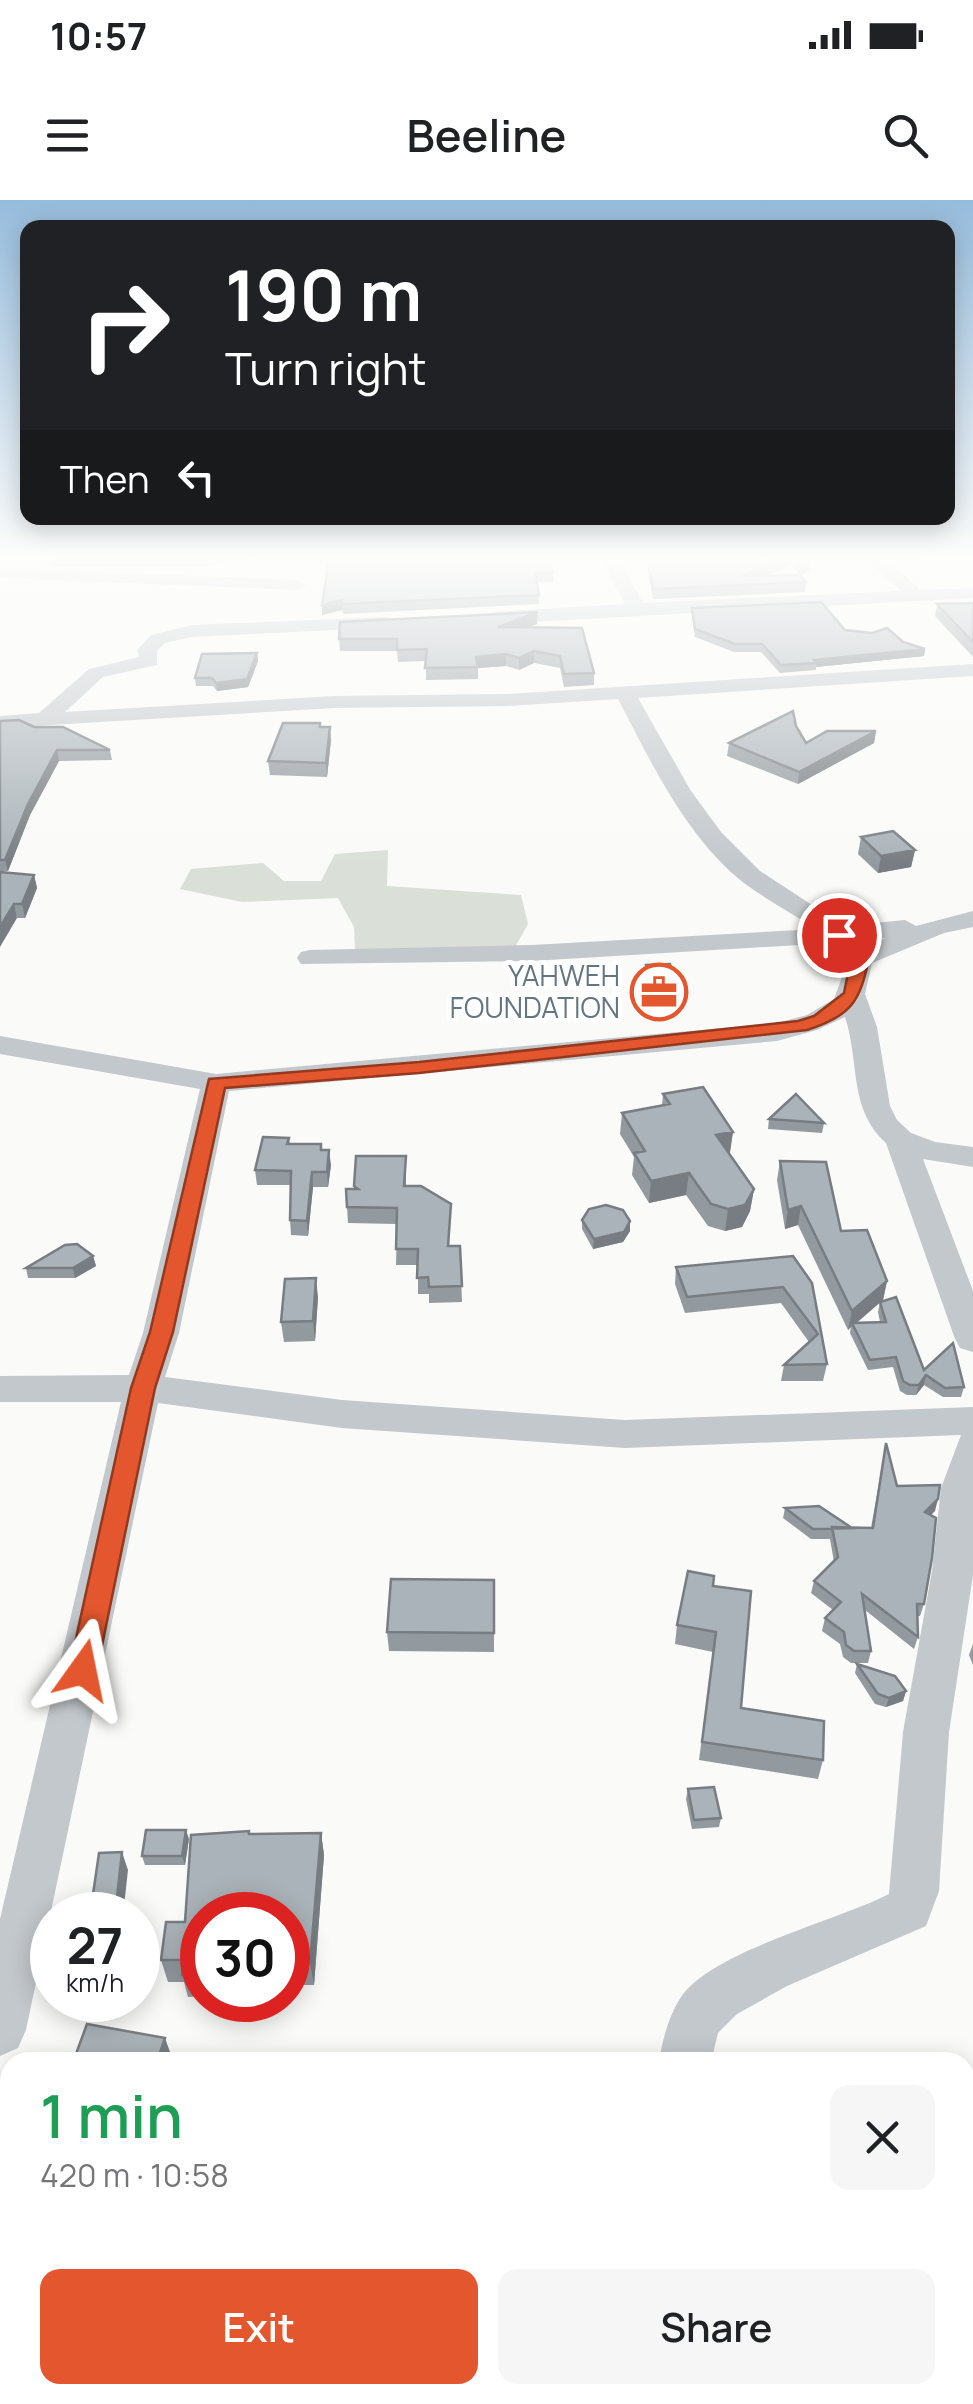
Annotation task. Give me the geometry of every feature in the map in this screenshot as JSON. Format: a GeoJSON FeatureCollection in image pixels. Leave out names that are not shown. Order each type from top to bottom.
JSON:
{"type":"FeatureCollection","features":[{"type":"Feature","properties":{"kind":"street"},"geometry":{"type":"LineString","coordinates":[[44,720],[96,673],[150,660]]}},
{"type":"Feature","properties":{"kind":"street"},"geometry":{"type":"LineString","coordinates":[[0,722],[334,702],[471,702],[973,670]]}},
{"type":"Feature","properties":{"kind":"street"},"geometry":{"type":"LineString","coordinates":[[625,693],[660,757],[727,853],[751,876],[839,935],[860,958]]}},
{"type":"Feature","properties":{"kind":"street"},"geometry":{"type":"LineString","coordinates":[[310,958],[532,953],[839,935],[936,927],[973,919]]}},
{"type":"Feature","properties":{"kind":"street"},"geometry":{"type":"LineString","coordinates":[[860,958],[936,927]]}},
{"type":"Feature","properties":{"kind":"street"},"geometry":{"type":"LineString","coordinates":[[860,958],[852,995],[864,1025],[871,1104],[878,1118],[901,1142],[973,1339]]}},
{"type":"Feature","properties":{"kind":"street"},"geometry":{"type":"LineString","coordinates":[[0,1046],[216,1083],[777,1032],[820,1020],[852,995]]}},
{"type":"Feature","properties":{"kind":"street"},"geometry":{"type":"LineString","coordinates":[[0,2030],[143,1388],[162,1332],[216,1083]]}},
{"type":"Feature","properties":{"kind":"street"},"geometry":{"type":"LineString","coordinates":[[901,1142],[973,1157]]}},
{"type":"Feature","properties":{"kind":"street"},"geometry":{"type":"LineString","coordinates":[[0,1389],[143,1388],[342,1414],[625,1434],[973,1421]]}},
{"type":"Feature","properties":{"kind":"street"},"geometry":{"type":"LineString","coordinates":[[688,2052],[700,2014],[734,1983],[861,1935],[909,1909],[914,1891],[926,1732],[954,1570],[961,1488],[973,1446]]}},
{"type":"Feature","properties":{"kind":"shaded area"},"geometry":{"type":"Polygon","coordinates":[[[388,850],[387,886],[521,895],[528,924],[514,949],[355,951],[354,927],[338,898],[242,902],[180,889],[191,869],[263,863],[284,881],[321,881],[335,854],[388,850]]]}},
{"type":"Feature","properties":{"kind":"building"},"geometry":{"type":"Polygon","coordinates":[[[200,660],[254,660],[247,679],[216,683],[212,678],[195,678],[200,660]]]}},
{"type":"Feature","properties":{"kind":"building"},"geometry":{"type":"Polygon","coordinates":[[[426,660],[477,660],[478,667],[425,668],[426,660]]]}},
{"type":"Feature","properties":{"kind":"building"},"geometry":{"type":"Polygon","coordinates":[[[561,660],[590,660],[594,673],[564,674],[561,660]]]}},
{"type":"Feature","properties":{"kind":"building"},"geometry":{"type":"Polygon","coordinates":[[[776,660],[815,660],[817,663],[781,665],[776,660]]]}},
{"type":"Feature","properties":{"kind":"building"},"geometry":{"type":"Polygon","coordinates":[[[793,711],[806,743],[827,731],[876,731],[799,772],[729,743],[793,711]]]}},
{"type":"Feature","properties":{"kind":"building"},"geometry":{"type":"Polygon","coordinates":[[[19,720],[34,727],[63,727],[110,750],[57,750],[28,804],[5,860],[0,860],[0,721],[19,720]]]}},
{"type":"Feature","properties":{"kind":"building"},"geometry":{"type":"Polygon","coordinates":[[[283,723],[320,723],[320,727],[330,727],[326,763],[268,761],[283,723]]]}},
{"type":"Feature","properties":{"kind":"building"},"geometry":{"type":"Polygon","coordinates":[[[893,831],[915,850],[881,856],[861,837],[893,831]]]}},
{"type":"Feature","properties":{"kind":"building"},"geometry":{"type":"Polygon","coordinates":[[[0,872],[34,875],[22,904],[14,904],[0,927],[0,872]]]}},
{"type":"Feature","properties":{"kind":"building"},"geometry":{"type":"Polygon","coordinates":[[[670,964],[678,990],[653,991],[646,965],[670,964]]]}},
{"type":"Feature","properties":{"kind":"building"},"geometry":{"type":"Polygon","coordinates":[[[703,1087],[733,1132],[716,1135],[754,1189],[745,1205],[728,1209],[711,1204],[689,1173],[651,1181],[634,1153],[645,1151],[622,1113],[670,1104],[663,1094],[703,1087]]]}},
{"type":"Feature","properties":{"kind":"building"},"geometry":{"type":"Polygon","coordinates":[[[796,1094],[824,1123],[769,1119],[796,1094]]]}},
{"type":"Feature","properties":{"kind":"building"},"geometry":{"type":"Polygon","coordinates":[[[263,1137],[289,1138],[287,1144],[321,1144],[321,1150],[329,1150],[327,1172],[312,1172],[307,1221],[290,1220],[291,1171],[255,1170],[263,1137]]]}},
{"type":"Feature","properties":{"kind":"building"},"geometry":{"type":"Polygon","coordinates":[[[356,1156],[406,1156],[404,1186],[421,1186],[451,1204],[448,1246],[460,1246],[462,1286],[429,1287],[428,1277],[417,1278],[418,1249],[396,1249],[397,1208],[347,1207],[346,1189],[358,1189],[354,1186],[356,1156]]]}},
{"type":"Feature","properties":{"kind":"building"},"geometry":{"type":"Polygon","coordinates":[[[780,1161],[826,1162],[841,1231],[867,1230],[887,1281],[852,1311],[801,1206],[788,1210],[780,1161]]]}},
{"type":"Feature","properties":{"kind":"building"},"geometry":{"type":"Polygon","coordinates":[[[606,1205],[623,1210],[630,1221],[624,1232],[594,1239],[582,1220],[589,1209],[606,1205]]]}},
{"type":"Feature","properties":{"kind":"building"},"geometry":{"type":"Polygon","coordinates":[[[77,1244],[93,1256],[73,1268],[26,1268],[65,1245],[77,1244]]]}},
{"type":"Feature","properties":{"kind":"building"},"geometry":{"type":"Polygon","coordinates":[[[793,1256],[812,1283],[827,1364],[784,1365],[818,1334],[783,1287],[687,1297],[676,1267],[793,1256]]]}},
{"type":"Feature","properties":{"kind":"building"},"geometry":{"type":"Polygon","coordinates":[[[316,1278],[313,1321],[281,1322],[285,1279],[316,1278]]]}},
{"type":"Feature","properties":{"kind":"building"},"geometry":{"type":"Polygon","coordinates":[[[896,1297],[924,1370],[953,1343],[964,1387],[945,1388],[926,1375],[919,1385],[910,1385],[903,1381],[896,1357],[870,1360],[852,1323],[886,1322],[880,1302],[896,1297]]]}},
{"type":"Feature","properties":{"kind":"building"},"geometry":{"type":"Polygon","coordinates":[[[886,1443],[897,1486],[940,1485],[938,1499],[925,1512],[936,1518],[932,1558],[924,1604],[917,1604],[918,1637],[862,1594],[871,1651],[854,1651],[846,1645],[844,1632],[825,1618],[841,1602],[814,1581],[838,1557],[832,1527],[873,1528],[886,1443]]]}},
{"type":"Feature","properties":{"kind":"building"},"geometry":{"type":"Polygon","coordinates":[[[819,1506],[852,1528],[813,1529],[785,1508],[819,1506]]]}},
{"type":"Feature","properties":{"kind":"building"},"geometry":{"type":"Polygon","coordinates":[[[688,1571],[714,1576],[713,1586],[751,1591],[741,1708],[824,1721],[823,1760],[702,1742],[716,1632],[677,1625],[688,1571]]]}},
{"type":"Feature","properties":{"kind":"building"},"geometry":{"type":"Polygon","coordinates":[[[391,1579],[494,1580],[494,1633],[387,1632],[391,1579]]]}},
{"type":"Feature","properties":{"kind":"building"},"geometry":{"type":"Polygon","coordinates":[[[857,1664],[895,1676],[906,1691],[889,1698],[878,1694],[857,1664]]]}},
{"type":"Feature","properties":{"kind":"building"},"geometry":{"type":"Polygon","coordinates":[[[714,1787],[721,1818],[694,1820],[688,1789],[714,1787]]]}},
{"type":"Feature","properties":{"kind":"building"},"geometry":{"type":"Polygon","coordinates":[[[146,1830],[186,1830],[182,1856],[142,1856],[146,1830]]]}},
{"type":"Feature","properties":{"kind":"building"},"geometry":{"type":"Polygon","coordinates":[[[249,1831],[321,1833],[310,1963],[310,1892],[187,1892],[191,1835],[249,1831]]]}},
{"type":"Feature","properties":{"kind":"building"},"geometry":{"type":"Polygon","coordinates":[[[122,1852],[118,1892],[93,1892],[99,1853],[122,1852]]]}},
{"type":"Feature","properties":{"kind":"building"},"geometry":{"type":"Polygon","coordinates":[[[166,1922],[180,1922],[180,1960],[161,1960],[166,1922]]]}},
{"type":"Feature","properties":{"kind":"building"},"geometry":{"type":"Polygon","coordinates":[[[87,2024],[165,2038],[160,2052],[77,2052],[87,2024]]]}},
{"type":"Feature","properties":{"kind":"place","name":"YAHWEH FOUNDATION"},"geometry":{"type":"Point","coordinates":[659,992]}},
{"type":"Feature","properties":{"kind":"route"},"geometry":{"type":"LineString","coordinates":[[83,1670],[143,1388],[162,1332],[216,1083],[419,1068],[777,1032],[820,1020],[852,995],[860,958],[839,935]]}}]}
